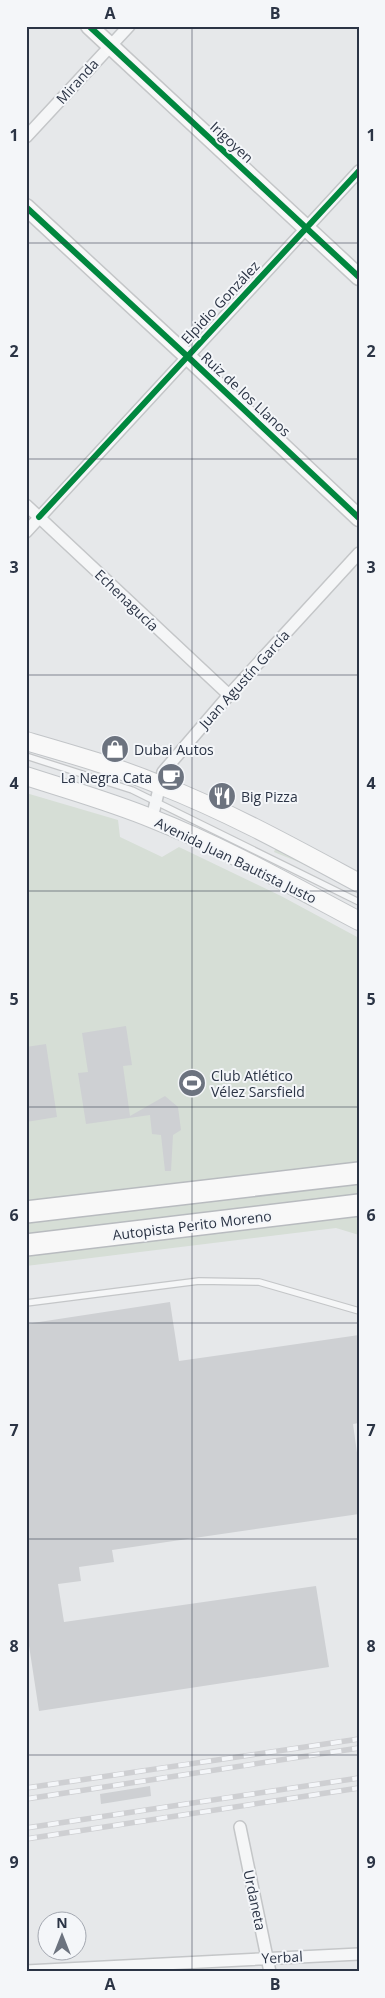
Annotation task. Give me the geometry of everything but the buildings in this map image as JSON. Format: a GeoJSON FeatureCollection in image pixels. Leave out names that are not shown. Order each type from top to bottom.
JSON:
{"type":"FeatureCollection","features":[{"type":"Feature","properties":{"kind":"highway"},"geometry":{"type":"LineString","coordinates":[[26,1212],[359,1173]]}},
{"type":"Feature","properties":{"kind":"highway","name":"Autopista Perito Moreno"},"geometry":{"type":"LineString","coordinates":[[26,1245],[359,1205]]}},
{"type":"Feature","properties":{"kind":"main road"},"geometry":{"type":"LineString","coordinates":[[26,741],[86,759],[157,792],[247,824],[359,883]]}},
{"type":"Feature","properties":{"kind":"main road","name":"Avenida Juan Bautista Justo"},"geometry":{"type":"LineString","coordinates":[[26,776],[152,818],[226,851],[359,921]]}},
{"type":"Feature","properties":{"kind":"street","name":"Irigoyen"},"geometry":{"type":"LineString","coordinates":[[89,26],[359,277]]}},
{"type":"Feature","properties":{"kind":"street","name":"Miranda"},"geometry":{"type":"LineString","coordinates":[[26,138],[129,26]]}},
{"type":"Feature","properties":{"kind":"street","name":"Elpidio González"},"geometry":{"type":"LineString","coordinates":[[26,532],[359,171]]}},
{"type":"Feature","properties":{"kind":"street","name":"Ruiz de los Llanos"},"geometry":{"type":"LineString","coordinates":[[26,207],[359,518]]}},
{"type":"Feature","properties":{"kind":"street","name":"Echenagucía"},"geometry":{"type":"LineString","coordinates":[[26,505],[229,695]]}},
{"type":"Feature","properties":{"kind":"street","name":"Juan Agustín García"},"geometry":{"type":"LineString","coordinates":[[152,818],[163,772],[229,695],[359,553]]}},
{"type":"Feature","properties":{"kind":"street","name":"Urdaneta"},"geometry":{"type":"LineString","coordinates":[[240,1827],[270,1972]]}},
{"type":"Feature","properties":{"kind":"street","name":"Yerbal"},"geometry":{"type":"LineString","coordinates":[[26,1971],[359,1954]]}},
{"type":"Feature","properties":{"kind":"lane"},"geometry":{"type":"LineString","coordinates":[[26,756],[120,785],[157,792],[359,902]]}},
{"type":"Feature","properties":{"kind":"lane"},"geometry":{"type":"LineString","coordinates":[[26,1303],[199,1281],[259,1282],[359,1311]]}},
{"type":"Feature","properties":{"kind":"shaded area","name":"Club Atlético Vélez Sarsfield"},"geometry":{"type":"Polygon","coordinates":[[[26,793],[118,820],[120,837],[162,857],[179,847],[281,896],[359,938],[359,1235],[336,1228],[26,1266],[26,793]]]}},
{"type":"Feature","properties":{"kind":"shaded area"},"geometry":{"type":"Polygon","coordinates":[[[276,847],[323,872],[274,852],[276,847]]]}},
{"type":"Feature","properties":{"kind":"railway"},"geometry":{"type":"LineString","coordinates":[[26,1788],[359,1739]]}},
{"type":"Feature","properties":{"kind":"railway"},"geometry":{"type":"LineString","coordinates":[[26,1799],[359,1748]]}},
{"type":"Feature","properties":{"kind":"railway"},"geometry":{"type":"LineString","coordinates":[[26,1828],[359,1778]]}},
{"type":"Feature","properties":{"kind":"railway"},"geometry":{"type":"LineString","coordinates":[[26,1839],[359,1788]]}},
{"type":"Feature","properties":{"kind":"cycle path"},"geometry":{"type":"LineString","coordinates":[[89,26],[359,277]]}},
{"type":"Feature","properties":{"kind":"cycle path"},"geometry":{"type":"LineString","coordinates":[[39,517],[359,171]]}},
{"type":"Feature","properties":{"kind":"cycle path"},"geometry":{"type":"LineString","coordinates":[[26,207],[359,518]]}},
{"type":"Feature","properties":{"kind":"place","name":"Dubai Autos"},"geometry":{"type":"Point","coordinates":[115,749]}},
{"type":"Feature","properties":{"kind":"place","name":"La Negra Cata"},"geometry":{"type":"Point","coordinates":[171,777]}},
{"type":"Feature","properties":{"kind":"place","name":"Big Pizza"},"geometry":{"type":"Point","coordinates":[222,796]}},
{"type":"Feature","properties":{"kind":"place","name":"Club Atlético Vélez Sarsfield"},"geometry":{"type":"Point","coordinates":[192,1083]}}]}
